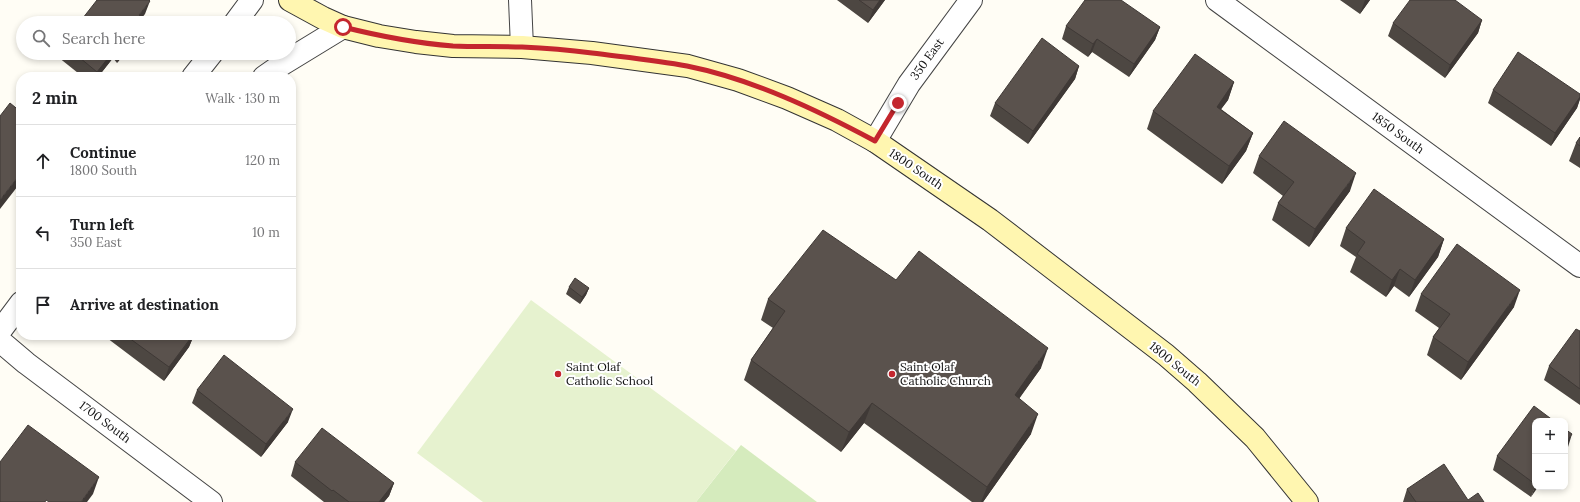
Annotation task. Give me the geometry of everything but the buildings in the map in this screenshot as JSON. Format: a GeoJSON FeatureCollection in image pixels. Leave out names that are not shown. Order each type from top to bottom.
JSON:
{"type":"FeatureCollection","features":[{"type":"Feature","properties":{"kind":"main road","name":"1800 South"},"geometry":{"type":"LineString","coordinates":[[290,0],[343,27],[379,36],[453,46],[522,47],[592,53],[688,66],[738,80],[787,98],[836,120],[875,141],[990,220],[1176,364],[1227,409],[1256,438],[1307,502]]}},
{"type":"Feature","properties":{"kind":"street"},"geometry":{"type":"LineString","coordinates":[[240,16],[252,0]]}},
{"type":"Feature","properties":{"kind":"street"},"geometry":{"type":"LineString","coordinates":[[520,0],[522,47]]}},
{"type":"Feature","properties":{"kind":"street","name":"350 East"},"geometry":{"type":"LineString","coordinates":[[875,141],[909,84],[971,0]]}},
{"type":"Feature","properties":{"kind":"street","name":"1850 South"},"geometry":{"type":"LineString","coordinates":[[1217,0],[1580,266]]}},
{"type":"Feature","properties":{"kind":"street"},"geometry":{"type":"LineString","coordinates":[[296,56],[343,27]]}},
{"type":"Feature","properties":{"kind":"street"},"geometry":{"type":"LineString","coordinates":[[197,72],[206,60]]}},
{"type":"Feature","properties":{"kind":"street"},"geometry":{"type":"LineString","coordinates":[[271,72],[289,60]]}},
{"type":"Feature","properties":{"kind":"street"},"geometry":{"type":"LineString","coordinates":[[0,331],[16,310]]}},
{"type":"Feature","properties":{"kind":"street","name":"1700 South"},"geometry":{"type":"LineString","coordinates":[[0,341],[26,363],[211,502]]}},
{"type":"Feature","properties":{"kind":"green space","name":"Saint Olaf Catholic School"},"geometry":{"type":"Polygon","coordinates":[[[531,300],[736,451],[696,502],[483,502],[417,453],[531,300]]]}},
{"type":"Feature","properties":{"kind":"green space"},"geometry":{"type":"Polygon","coordinates":[[[741,445],[817,502],[696,502],[741,445]]]}},
{"type":"Feature","properties":{"kind":"place","name":"Saint Olaf Catholic School"},"geometry":{"type":"Point","coordinates":[558,374]}},
{"type":"Feature","properties":{"kind":"place","name":"Saint Olaf Catholic Church"},"geometry":{"type":"Point","coordinates":[892,374]}},
{"type":"Feature","properties":{"kind":"route"},"geometry":{"type":"LineString","coordinates":[[343,27],[379,36],[416,42],[453,46],[522,47],[592,53],[688,66],[738,80],[787,98],[836,120],[875,141],[898,103]]}}]}
